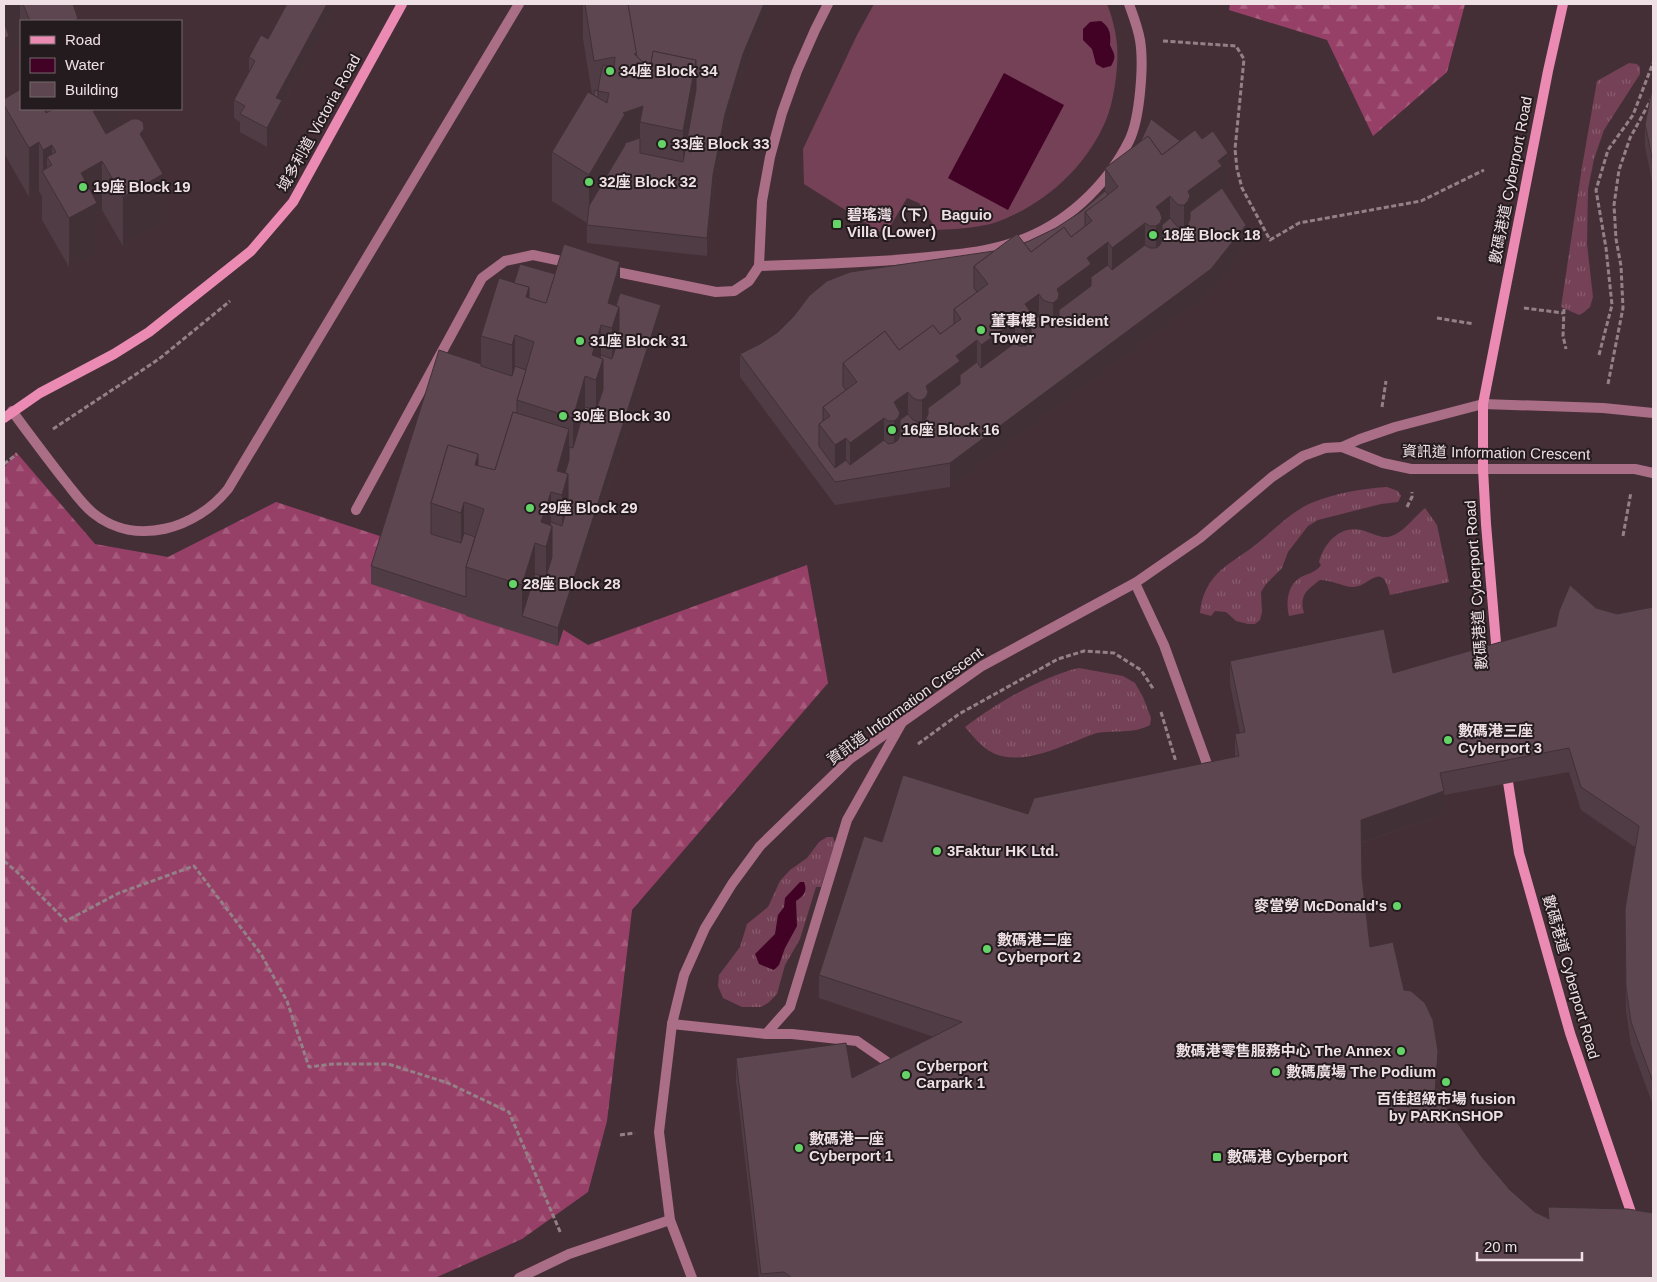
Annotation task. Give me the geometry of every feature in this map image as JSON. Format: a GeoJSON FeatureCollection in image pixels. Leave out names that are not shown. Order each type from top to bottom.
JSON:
{"type":"FeatureCollection","features":[{"type":"Feature","properties":{"kind":"street","name":"域多利道 Victoria Road"},"geometry":{"type":"LineString","coordinates":[[8,414],[40,393],[114,354],[149,332],[251,251],[293,202],[402,4]]}},
{"type":"Feature","properties":{"kind":"street"},"geometry":{"type":"LineString","coordinates":[[8,414],[93,512],[118,526],[134,530],[152,531],[170,528],[187,522],[218,502],[228,489],[519,4]]}},
{"type":"Feature","properties":{"kind":"street"},"geometry":{"type":"LineString","coordinates":[[600,268],[716,292],[734,291],[749,281],[759,266],[762,201],[770,157],[782,113],[797,71],[828,4]]}},
{"type":"Feature","properties":{"kind":"street"},"geometry":{"type":"LineString","coordinates":[[759,266],[885,262],[970,253],[1014,243],[1035,234],[1063,217],[1092,194],[1113,168],[1130,139],[1137,112],[1141,77],[1140,40],[1129,4]]}},
{"type":"Feature","properties":{"kind":"street","name":"數碼港道 Cyberport Road"},"geometry":{"type":"LineString","coordinates":[[1497,666],[1483,469],[1483,404],[1540,109],[1563,4]]}},
{"type":"Feature","properties":{"kind":"street"},"geometry":{"type":"LineString","coordinates":[[356,510],[482,278],[505,261],[533,255],[581,265]]}},
{"type":"Feature","properties":{"kind":"street","name":"資訊道 Information Crescent"},"geometry":{"type":"LineString","coordinates":[[692,1278],[670,1220],[659,1132],[672,1024],[684,975],[705,928],[732,884],[760,846],[850,759],[982,666],[1135,583],[1200,538],[1272,477],[1303,456],[1324,448],[1342,447],[1395,427],[1483,404],[1603,408],[1653,413]]}},
{"type":"Feature","properties":{"kind":"street","name":"資訊道 Information Crescent"},"geometry":{"type":"LineString","coordinates":[[1342,447],[1383,462],[1411,469],[1635,470],[1653,473]]}},
{"type":"Feature","properties":{"kind":"street"},"geometry":{"type":"LineString","coordinates":[[1135,583],[1164,645],[1215,784]]}},
{"type":"Feature","properties":{"kind":"street"},"geometry":{"type":"LineString","coordinates":[[766,1034],[790,1007],[847,820],[900,724]]}},
{"type":"Feature","properties":{"kind":"street","name":"數碼港道 Cyberport Road"},"geometry":{"type":"LineString","coordinates":[[1505,760],[1519,853],[1570,1033],[1626,1201],[1640,1235]]}},
{"type":"Feature","properties":{"kind":"street"},"geometry":{"type":"LineString","coordinates":[[672,1024],[766,1034],[792,1034],[857,1042],[906,1074]]}},
{"type":"Feature","properties":{"kind":"street"},"geometry":{"type":"LineString","coordinates":[[519,1278],[569,1254],[670,1220]]}},
{"type":"Feature","properties":{"kind":"path"},"geometry":{"type":"LineString","coordinates":[[1140,40],[1236,46],[1244,59],[1235,149],[1237,169],[1242,188],[1270,240],[1299,223],[1421,201],[1484,170]]}},
{"type":"Feature","properties":{"kind":"path"},"geometry":{"type":"LineString","coordinates":[[1599,355],[1612,305],[1606,248],[1596,190],[1608,150],[1633,114],[1653,63]]}},
{"type":"Feature","properties":{"kind":"path"},"geometry":{"type":"LineString","coordinates":[[1603,408],[1623,308],[1621,266],[1616,239],[1614,205],[1619,170],[1630,138],[1653,96]]}},
{"type":"Feature","properties":{"kind":"path"},"geometry":{"type":"LineString","coordinates":[[1564,309],[1563,336],[1566,349]]}},
{"type":"Feature","properties":{"kind":"path"},"geometry":{"type":"LineString","coordinates":[[1623,536],[1635,470]]}},
{"type":"Feature","properties":{"kind":"path"},"geometry":{"type":"LineString","coordinates":[[915,746],[959,714],[1058,659],[1084,651],[1114,653],[1141,670],[1155,692]]}},
{"type":"Feature","properties":{"kind":"path"},"geometry":{"type":"LineString","coordinates":[[1160,709],[1176,762]]}},
{"type":"Feature","properties":{"kind":"path"},"geometry":{"type":"LineString","coordinates":[[4,861],[66,921],[119,893],[194,866],[261,954],[287,1001],[309,1067],[333,1064],[388,1064],[448,1083],[509,1112],[562,1237]]}},
{"type":"Feature","properties":{"kind":"green space"},"geometry":{"type":"Polygon","coordinates":[[[874,4],[1107,4],[1114,24],[1116,40],[1117,62],[1115,83],[1106,120],[1087,154],[1075,169],[1046,196],[1012,216],[994,223],[966,228],[937,230],[919,203],[907,198],[885,235],[804,184],[803,149],[857,35],[874,4]]]}},
{"type":"Feature","properties":{"kind":"green space"},"geometry":{"type":"Polygon","coordinates":[[[1230,4],[1465,4],[1447,72],[1373,136],[1327,40],[1229,10],[1230,4]]]}},
{"type":"Feature","properties":{"kind":"green space"},"geometry":{"type":"Polygon","coordinates":[[[1629,63],[1637,64],[1640,67],[1640,74],[1604,130],[1594,159],[1588,189],[1587,244],[1593,297],[1590,307],[1579,315],[1561,307],[1597,81],[1629,63]]]}},
{"type":"Feature","properties":{"kind":"green space"},"geometry":{"type":"Polygon","coordinates":[[[16,452],[95,544],[168,557],[276,502],[450,559],[588,645],[807,565],[828,683],[632,910],[607,1121],[588,1192],[522,1239],[435,1278],[4,1278],[4,468],[16,452]]]}},
{"type":"Feature","properties":{"kind":"green space"},"geometry":{"type":"Polygon","coordinates":[[[1387,487],[1398,491],[1401,496],[1398,502],[1381,504],[1318,520],[1308,526],[1288,552],[1282,568],[1266,584],[1261,592],[1262,612],[1260,620],[1255,624],[1236,621],[1226,612],[1215,611],[1211,616],[1200,613],[1205,593],[1216,575],[1297,511],[1311,503],[1339,494],[1387,487]]]}},
{"type":"Feature","properties":{"kind":"green space"},"geometry":{"type":"Polygon","coordinates":[[[1425,508],[1437,525],[1449,582],[1390,595],[1387,584],[1379,576],[1352,587],[1320,580],[1303,597],[1304,613],[1289,616],[1288,600],[1290,589],[1296,580],[1319,568],[1321,565],[1319,562],[1321,555],[1334,537],[1346,530],[1353,529],[1381,537],[1388,537],[1403,529],[1425,508]]]}},
{"type":"Feature","properties":{"kind":"green space"},"geometry":{"type":"Polygon","coordinates":[[[1079,668],[1123,676],[1135,683],[1151,718],[1150,725],[1131,731],[1097,733],[1041,754],[1011,758],[989,751],[965,727],[990,709],[1035,684],[1079,668]]]}},
{"type":"Feature","properties":{"kind":"green space"},"geometry":{"type":"Polygon","coordinates":[[[827,837],[833,837],[835,843],[821,887],[816,887],[800,939],[785,965],[777,994],[761,1007],[742,1007],[723,998],[718,986],[719,975],[740,947],[747,924],[768,907],[780,881],[790,870],[807,858],[819,842],[827,837]]]}},
{"type":"Feature","properties":{"kind":"water"},"geometry":{"type":"Polygon","coordinates":[[[1101,21],[1109,31],[1110,45],[1114,53],[1111,66],[1103,68],[1096,64],[1092,49],[1083,40],[1083,29],[1090,22],[1101,21]]]}},
{"type":"Feature","properties":{"kind":"water"},"geometry":{"type":"Polygon","coordinates":[[[1004,73],[1064,105],[1008,210],[948,178],[1004,73]]]}},
{"type":"Feature","properties":{"kind":"water"},"geometry":{"type":"Polygon","coordinates":[[[800,882],[804,882],[805,891],[796,901],[797,926],[785,948],[779,965],[774,970],[759,964],[755,954],[775,934],[778,915],[784,907],[785,898],[800,882]]]}},
{"type":"Feature","properties":{"kind":"building"},"geometry":{"type":"Polygon","coordinates":[[[23,4],[73,4],[78,19],[75,20],[30,20],[23,4]]]}},
{"type":"Feature","properties":{"kind":"building"},"geometry":{"type":"Polygon","coordinates":[[[287,4],[327,4],[276,98],[282,100],[267,128],[240,114],[245,106],[234,100],[255,61],[249,57],[261,35],[268,39],[287,4]]]}},
{"type":"Feature","properties":{"kind":"building"},"geometry":{"type":"Polygon","coordinates":[[[585,4],[628,4],[637,53],[634,54],[650,68],[653,51],[696,60],[683,131],[640,122],[643,106],[623,113],[625,114],[589,175],[552,152],[588,92],[607,103],[609,93],[598,91],[600,78],[603,65],[614,67],[615,57],[594,61],[585,4]]]}},
{"type":"Feature","properties":{"kind":"building"},"geometry":{"type":"Polygon","coordinates":[[[628,4],[764,4],[743,54],[725,114],[713,175],[707,238],[587,225],[589,206],[625,143],[640,138],[640,153],[683,162],[696,90],[696,60],[653,51],[650,68],[637,57],[628,4]]]}},
{"type":"Feature","properties":{"kind":"building"},"geometry":{"type":"Polygon","coordinates":[[[4,22],[9,36],[4,39],[4,22]]]}},
{"type":"Feature","properties":{"kind":"building"},"geometry":{"type":"Polygon","coordinates":[[[1653,85],[1653,163],[1645,124],[1653,85]]]}},
{"type":"Feature","properties":{"kind":"building"},"geometry":{"type":"Polygon","coordinates":[[[20,90],[20,110],[44,110],[46,113],[52,110],[95,110],[93,111],[106,134],[132,119],[138,119],[143,122],[144,129],[140,134],[163,174],[123,197],[102,161],[81,173],[97,203],[69,218],[42,171],[52,165],[47,157],[56,152],[52,145],[43,150],[39,142],[29,148],[4,105],[4,99],[20,90]]]}},
{"type":"Feature","properties":{"kind":"building"},"geometry":{"type":"Polygon","coordinates":[[[598,90],[598,98],[594,95],[594,91],[598,90]]]}},
{"type":"Feature","properties":{"kind":"building"},"geometry":{"type":"Polygon","coordinates":[[[1151,119],[1180,141],[1162,155],[1148,136],[1140,143],[1151,119]]]}},
{"type":"Feature","properties":{"kind":"building"},"geometry":{"type":"Polygon","coordinates":[[[1195,130],[1202,139],[1213,131],[1228,153],[1218,161],[1222,166],[1188,191],[1190,196],[1184,205],[1178,205],[1170,196],[1156,207],[1162,218],[1160,223],[1156,226],[1150,226],[1145,223],[1112,248],[1108,242],[1087,258],[1091,264],[1057,289],[1058,299],[1053,303],[1043,300],[1039,294],[1025,304],[1031,315],[1025,324],[1019,324],[1015,321],[981,345],[977,340],[956,356],[960,361],[926,386],[928,392],[922,400],[917,400],[908,392],[894,402],[900,413],[894,421],[888,421],[884,418],[850,443],[846,438],[835,445],[819,424],[830,416],[823,407],[857,382],[843,363],[885,331],[899,350],[933,325],[940,334],[961,319],[954,309],[988,284],[974,266],[1017,234],[1031,252],[1064,227],[1071,237],[1092,221],[1085,212],[1118,187],[1105,168],[1148,136],[1162,155],[1195,130]]]}},
{"type":"Feature","properties":{"kind":"building"},"geometry":{"type":"Polygon","coordinates":[[[1222,188],[1246,225],[1211,269],[950,463],[835,482],[740,354],[778,332],[794,316],[809,296],[827,281],[850,272],[994,251],[974,266],[974,288],[977,292],[954,309],[954,324],[940,334],[933,325],[899,350],[885,331],[843,363],[843,386],[846,390],[823,407],[823,421],[819,424],[819,446],[835,468],[846,460],[850,465],[884,440],[888,444],[898,440],[900,420],[908,414],[917,422],[922,422],[926,419],[928,408],[960,384],[960,375],[977,362],[981,368],[1015,343],[1019,346],[1025,346],[1029,343],[1031,337],[1031,322],[1039,316],[1043,322],[1053,325],[1058,321],[1059,310],[1091,286],[1091,277],[1108,265],[1112,270],[1145,245],[1150,248],[1156,248],[1162,240],[1162,225],[1170,218],[1178,227],[1184,227],[1190,219],[1190,212],[1222,188]]]}},
{"type":"Feature","properties":{"kind":"building"},"geometry":{"type":"Polygon","coordinates":[[[1105,191],[1108,195],[1085,212],[1085,226],[1071,237],[1064,227],[1031,252],[1024,243],[1056,228],[1082,211],[1105,191]]]}},
{"type":"Feature","properties":{"kind":"building"},"geometry":{"type":"Polygon","coordinates":[[[564,244],[620,262],[608,303],[619,307],[612,328],[601,325],[592,355],[603,359],[596,380],[585,376],[573,418],[517,400],[534,342],[515,335],[512,345],[481,336],[499,278],[529,287],[526,297],[546,303],[564,244]]]}},
{"type":"Feature","properties":{"kind":"building"},"geometry":{"type":"Polygon","coordinates":[[[520,264],[555,274],[546,303],[529,298],[529,287],[514,283],[520,264]]]}},
{"type":"Feature","properties":{"kind":"building"},"geometry":{"type":"Polygon","coordinates":[[[620,293],[661,305],[558,628],[522,616],[535,574],[546,577],[552,557],[551,522],[562,526],[568,505],[568,474],[565,473],[569,460],[569,447],[573,448],[585,407],[596,410],[603,390],[603,359],[600,358],[601,355],[612,359],[619,337],[619,307],[616,306],[620,293]]]}},
{"type":"Feature","properties":{"kind":"building"},"geometry":{"type":"Polygon","coordinates":[[[439,350],[512,376],[515,366],[526,370],[517,400],[517,413],[513,412],[495,470],[478,466],[478,454],[448,445],[431,503],[431,534],[461,543],[464,533],[475,537],[466,567],[466,597],[371,566],[439,350]]]}},
{"type":"Feature","properties":{"kind":"building"},"geometry":{"type":"Polygon","coordinates":[[[513,412],[569,429],[557,471],[568,474],[562,495],[551,492],[541,522],[552,526],[546,547],[535,543],[522,585],[466,567],[484,509],[464,502],[461,513],[431,503],[448,445],[478,454],[475,465],[495,470],[513,412]]]}},
{"type":"Feature","properties":{"kind":"building"},"geometry":{"type":"Polygon","coordinates":[[[1570,585],[1596,608],[1617,614],[1653,607],[1653,1082],[1631,1022],[1626,987],[1625,909],[1639,826],[1581,787],[1569,748],[1440,773],[1444,791],[1361,820],[1362,877],[1370,947],[1393,942],[1404,990],[1411,991],[1425,1003],[1433,1020],[1438,1051],[1435,1092],[1482,1157],[1510,1190],[1535,1212],[1549,1219],[1548,1207],[1628,1209],[1653,1213],[1653,1278],[792,1278],[784,1272],[761,1274],[736,1058],[846,1043],[852,1078],[962,1022],[819,975],[864,836],[882,842],[903,775],[1028,814],[1034,798],[1239,756],[1235,734],[1245,732],[1230,661],[1384,629],[1393,673],[1556,626],[1559,611],[1570,585]]]}},
{"type":"Feature","properties":{"kind":"place","name":"34座 Block 34"},"geometry":{"type":"Point","coordinates":[610,71]}},
{"type":"Feature","properties":{"kind":"place","name":"33座 Block 33"},"geometry":{"type":"Point","coordinates":[662,144]}},
{"type":"Feature","properties":{"kind":"place","name":"32座 Block 32"},"geometry":{"type":"Point","coordinates":[589,182]}},
{"type":"Feature","properties":{"kind":"place","name":"19座 Block 19"},"geometry":{"type":"Point","coordinates":[83,187]}},
{"type":"Feature","properties":{"kind":"place","name":"碧瑤灣（下） Baguio Villa (Lower)"},"geometry":{"type":"Point","coordinates":[837,224]}},
{"type":"Feature","properties":{"kind":"place","name":"18座 Block 18"},"geometry":{"type":"Point","coordinates":[1153,235]}},
{"type":"Feature","properties":{"kind":"place","name":"董事樓 President Tower"},"geometry":{"type":"Point","coordinates":[981,330]}},
{"type":"Feature","properties":{"kind":"place","name":"31座 Block 31"},"geometry":{"type":"Point","coordinates":[580,341]}},
{"type":"Feature","properties":{"kind":"place","name":"30座 Block 30"},"geometry":{"type":"Point","coordinates":[563,416]}},
{"type":"Feature","properties":{"kind":"place","name":"16座 Block 16"},"geometry":{"type":"Point","coordinates":[892,430]}},
{"type":"Feature","properties":{"kind":"place","name":"29座 Block 29"},"geometry":{"type":"Point","coordinates":[530,508]}},
{"type":"Feature","properties":{"kind":"place","name":"28座 Block 28"},"geometry":{"type":"Point","coordinates":[513,584]}},
{"type":"Feature","properties":{"kind":"place","name":"數碼港三座 Cyberport 3"},"geometry":{"type":"Point","coordinates":[1448,740]}},
{"type":"Feature","properties":{"kind":"place","name":"3Faktur HK Ltd."},"geometry":{"type":"Point","coordinates":[937,851]}},
{"type":"Feature","properties":{"kind":"place","name":"麥當勞 McDonald's"},"geometry":{"type":"Point","coordinates":[1397,906]}},
{"type":"Feature","properties":{"kind":"place","name":"數碼港二座 Cyberport 2"},"geometry":{"type":"Point","coordinates":[987,949]}},
{"type":"Feature","properties":{"kind":"place","name":"數碼港零售服務中心 The Annex"},"geometry":{"type":"Point","coordinates":[1401,1051]}},
{"type":"Feature","properties":{"kind":"place","name":"數碼廣場 The Podium"},"geometry":{"type":"Point","coordinates":[1276,1072]}},
{"type":"Feature","properties":{"kind":"place","name":"Cyberport Carpark 1"},"geometry":{"type":"Point","coordinates":[906,1075]}},
{"type":"Feature","properties":{"kind":"place","name":"百佳超級市場 fusion by PARKnSHOP"},"geometry":{"type":"Point","coordinates":[1446,1082]}},
{"type":"Feature","properties":{"kind":"place","name":"數碼港一座 Cyberport 1"},"geometry":{"type":"Point","coordinates":[799,1148]}},
{"type":"Feature","properties":{"kind":"place","name":"數碼港 Cyberport"},"geometry":{"type":"Point","coordinates":[1217,1157]}}]}
